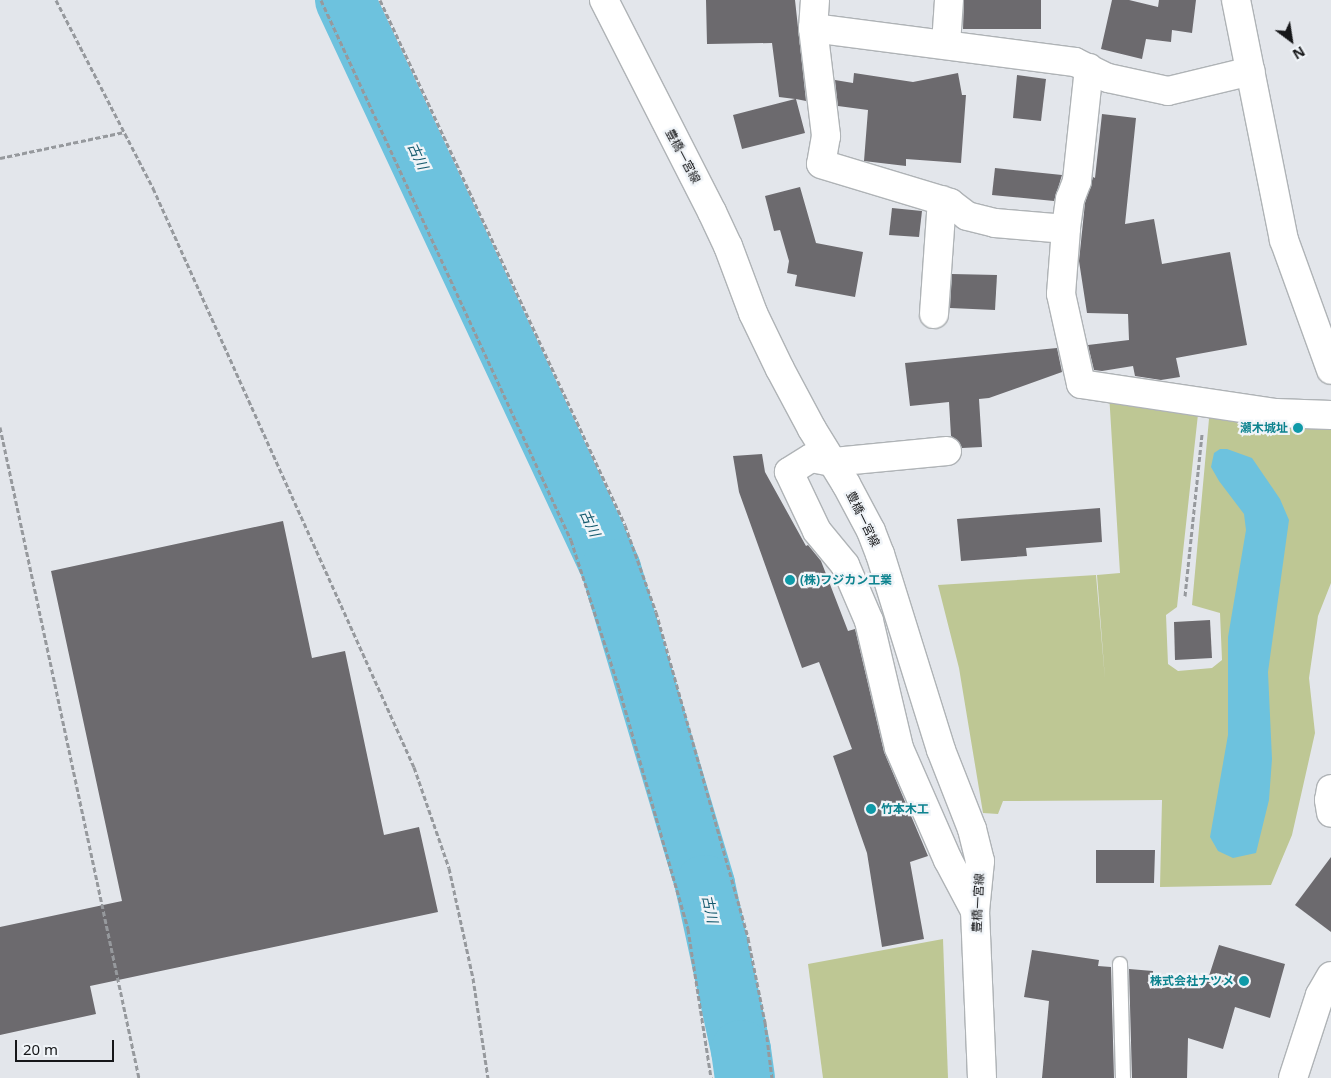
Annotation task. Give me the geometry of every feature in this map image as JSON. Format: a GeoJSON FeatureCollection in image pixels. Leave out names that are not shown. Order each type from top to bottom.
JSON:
{"type":"FeatureCollection","features":[{"type":"Feature","properties":{"kind":"street","name":"豊橋一宮線"},"geometry":{"type":"LineString","coordinates":[[604,0],[712,212],[728,246],[753,313],[780,369],[867,524],[880,554],[940,750],[975,838],[980,861],[975,911],[982,1078]]}},
{"type":"Feature","properties":{"kind":"street"},"geometry":{"type":"LineString","coordinates":[[815,0],[814,28],[826,136],[821,164],[942,200],[950,203],[967,216],[995,223],[1066,229]]}},
{"type":"Feature","properties":{"kind":"street"},"geometry":{"type":"LineString","coordinates":[[946,44],[949,0]]}},
{"type":"Feature","properties":{"kind":"street"},"geometry":{"type":"LineString","coordinates":[[1236,0],[1252,71],[1284,240],[1331,370]]}},
{"type":"Feature","properties":{"kind":"street"},"geometry":{"type":"LineString","coordinates":[[814,28],[1075,62],[1108,78],[1168,91],[1252,71]]}},
{"type":"Feature","properties":{"kind":"street"},"geometry":{"type":"LineString","coordinates":[[1089,68],[1077,181],[1070,199],[1066,229],[1061,294],[1081,384],[1276,413],[1331,415]]}},
{"type":"Feature","properties":{"kind":"street"},"geometry":{"type":"LineString","coordinates":[[934,314],[942,200]]}},
{"type":"Feature","properties":{"kind":"street"},"geometry":{"type":"LineString","coordinates":[[947,451],[832,462],[811,458],[789,472],[817,531],[845,565],[869,621],[900,748],[948,860],[975,911]]}},
{"type":"Feature","properties":{"kind":"street"},"geometry":{"type":"LineString","coordinates":[[1331,789],[1329,800],[1331,813]]}},
{"type":"Feature","properties":{"kind":"street"},"geometry":{"type":"LineString","coordinates":[[1293,1078],[1320,994],[1331,976]]}},
{"type":"Feature","properties":{"kind":"lane"},"geometry":{"type":"LineString","coordinates":[[1120,964],[1123,1078]]}},
{"type":"Feature","properties":{"kind":"path"},"geometry":{"type":"LineString","coordinates":[[56,0],[153,188],[414,766],[449,868],[473,978],[488,1078]]}},
{"type":"Feature","properties":{"kind":"path"},"geometry":{"type":"LineString","coordinates":[[321,0],[571,540],[619,688],[688,929],[711,1078]]}},
{"type":"Feature","properties":{"kind":"path"},"geometry":{"type":"LineString","coordinates":[[380,0],[625,525],[656,612],[748,938],[765,1022],[772,1078]]}},
{"type":"Feature","properties":{"kind":"path"},"geometry":{"type":"LineString","coordinates":[[0,158],[124,132]]}},
{"type":"Feature","properties":{"kind":"path"},"geometry":{"type":"LineString","coordinates":[[1184,596],[1205,401]]}},
{"type":"Feature","properties":{"kind":"path"},"geometry":{"type":"LineString","coordinates":[[0,427],[139,1078]]}},
{"type":"Feature","properties":{"kind":"green space"},"geometry":{"type":"Polygon","coordinates":[[[1109,393],[1199,405],[1177,607],[1166,615],[1168,664],[1178,671],[1212,668],[1222,660],[1220,613],[1192,605],[1210,408],[1331,427],[1331,583],[1318,616],[1309,678],[1315,733],[1292,835],[1271,885],[1160,887],[1162,800],[1003,801],[998,814],[983,813],[959,668],[938,585],[1096,575],[1105,679],[1097,575],[1120,573],[1109,393]]]}},
{"type":"Feature","properties":{"kind":"green space"},"geometry":{"type":"Polygon","coordinates":[[[943,939],[948,1078],[823,1078],[808,964],[943,939]]]}},
{"type":"Feature","properties":{"kind":"water"},"geometry":{"type":"Polygon","coordinates":[[[1220,449],[1227,449],[1252,458],[1280,499],[1289,520],[1268,672],[1272,759],[1269,800],[1256,853],[1233,858],[1218,851],[1210,837],[1228,735],[1228,637],[1246,530],[1244,514],[1211,467],[1214,453],[1220,449]]]}},
{"type":"Feature","properties":{"kind":"building"},"geometry":{"type":"Polygon","coordinates":[[[706,0],[795,0],[806,101],[796,99],[805,133],[742,149],[733,115],[795,99],[779,97],[772,43],[707,44],[706,0]]]}},
{"type":"Feature","properties":{"kind":"building"},"geometry":{"type":"Polygon","coordinates":[[[964,0],[1041,0],[1041,29],[963,29],[964,0]]]}},
{"type":"Feature","properties":{"kind":"building"},"geometry":{"type":"Polygon","coordinates":[[[1112,0],[1129,0],[1158,7],[1159,0],[1196,0],[1192,33],[1172,30],[1171,42],[1146,39],[1142,59],[1101,49],[1112,0]]]}},
{"type":"Feature","properties":{"kind":"building"},"geometry":{"type":"Polygon","coordinates":[[[854,73],[913,82],[958,73],[962,95],[966,95],[961,163],[906,159],[906,166],[864,161],[868,110],[838,106],[835,80],[853,83],[854,73]]]}},
{"type":"Feature","properties":{"kind":"building"},"geometry":{"type":"Polygon","coordinates":[[[1017,75],[1046,79],[1041,121],[1013,118],[1017,75]]]}},
{"type":"Feature","properties":{"kind":"building"},"geometry":{"type":"Polygon","coordinates":[[[1102,114],[1136,118],[1125,224],[1154,219],[1162,264],[1230,252],[1247,345],[1176,358],[1180,377],[1161,380],[1135,376],[1133,366],[1102,371],[1094,370],[1088,345],[1129,340],[1128,314],[1087,313],[1079,261],[1085,203],[1093,177],[1095,178],[1102,114]]]}},
{"type":"Feature","properties":{"kind":"building"},"geometry":{"type":"Polygon","coordinates":[[[995,168],[1062,175],[1054,201],[992,195],[995,168]]]}},
{"type":"Feature","properties":{"kind":"building"},"geometry":{"type":"Polygon","coordinates":[[[800,187],[816,243],[863,252],[855,297],[795,286],[797,275],[787,273],[789,261],[780,230],[774,231],[765,196],[800,187]]]}},
{"type":"Feature","properties":{"kind":"building"},"geometry":{"type":"Polygon","coordinates":[[[892,208],[922,211],[919,237],[889,235],[892,208]]]}},
{"type":"Feature","properties":{"kind":"building"},"geometry":{"type":"Polygon","coordinates":[[[952,274],[997,275],[995,310],[950,308],[952,274]]]}},
{"type":"Feature","properties":{"kind":"building"},"geometry":{"type":"Polygon","coordinates":[[[1057,348],[1062,372],[989,398],[979,399],[982,447],[962,448],[959,442],[951,436],[949,402],[910,406],[905,363],[1057,348]]]}},
{"type":"Feature","properties":{"kind":"building"},"geometry":{"type":"Polygon","coordinates":[[[762,454],[765,472],[806,546],[808,545],[821,561],[848,631],[855,629],[884,752],[928,856],[910,862],[924,939],[882,947],[867,853],[833,756],[852,749],[819,662],[802,668],[739,492],[733,456],[762,454]]]}},
{"type":"Feature","properties":{"kind":"building"},"geometry":{"type":"Polygon","coordinates":[[[1100,508],[1102,542],[1026,548],[1027,556],[961,561],[957,519],[1100,508]]]}},
{"type":"Feature","properties":{"kind":"building"},"geometry":{"type":"Polygon","coordinates":[[[283,521],[312,658],[345,651],[384,835],[419,827],[438,912],[90,986],[96,1014],[0,1035],[0,927],[122,901],[51,571],[283,521]]]}},
{"type":"Feature","properties":{"kind":"building"},"geometry":{"type":"Polygon","coordinates":[[[1210,620],[1212,658],[1175,660],[1174,622],[1210,620]]]}},
{"type":"Feature","properties":{"kind":"building"},"geometry":{"type":"Polygon","coordinates":[[[1096,850],[1155,850],[1154,883],[1096,883],[1096,850]]]}},
{"type":"Feature","properties":{"kind":"building"},"geometry":{"type":"Polygon","coordinates":[[[1331,857],[1331,932],[1295,905],[1331,857]]]}},
{"type":"Feature","properties":{"kind":"building"},"geometry":{"type":"Polygon","coordinates":[[[1219,945],[1285,964],[1270,1018],[1235,1007],[1223,1049],[1188,1038],[1187,1078],[1132,1078],[1129,969],[1153,971],[1153,974],[1208,979],[1219,945]]]}},
{"type":"Feature","properties":{"kind":"building"},"geometry":{"type":"Polygon","coordinates":[[[1032,950],[1099,960],[1098,966],[1111,967],[1114,1078],[1042,1078],[1049,1001],[1024,997],[1032,950]]]}},
{"type":"Feature","properties":{"kind":"waterway","name":"古川"},"geometry":{"type":"LineString","coordinates":[[345,0],[611,569],[705,885],[741,1050],[745,1078]]}},
{"type":"Feature","properties":{"kind":"place","name":"瀬木城址"},"geometry":{"type":"Point","coordinates":[1298,428]}},
{"type":"Feature","properties":{"kind":"place","name":"(株)フジカン工業"},"geometry":{"type":"Point","coordinates":[790,580]}},
{"type":"Feature","properties":{"kind":"place","name":"竹本木工"},"geometry":{"type":"Point","coordinates":[871,809]}},
{"type":"Feature","properties":{"kind":"place","name":"株式会社ナツメ"},"geometry":{"type":"Point","coordinates":[1244,981]}}]}
